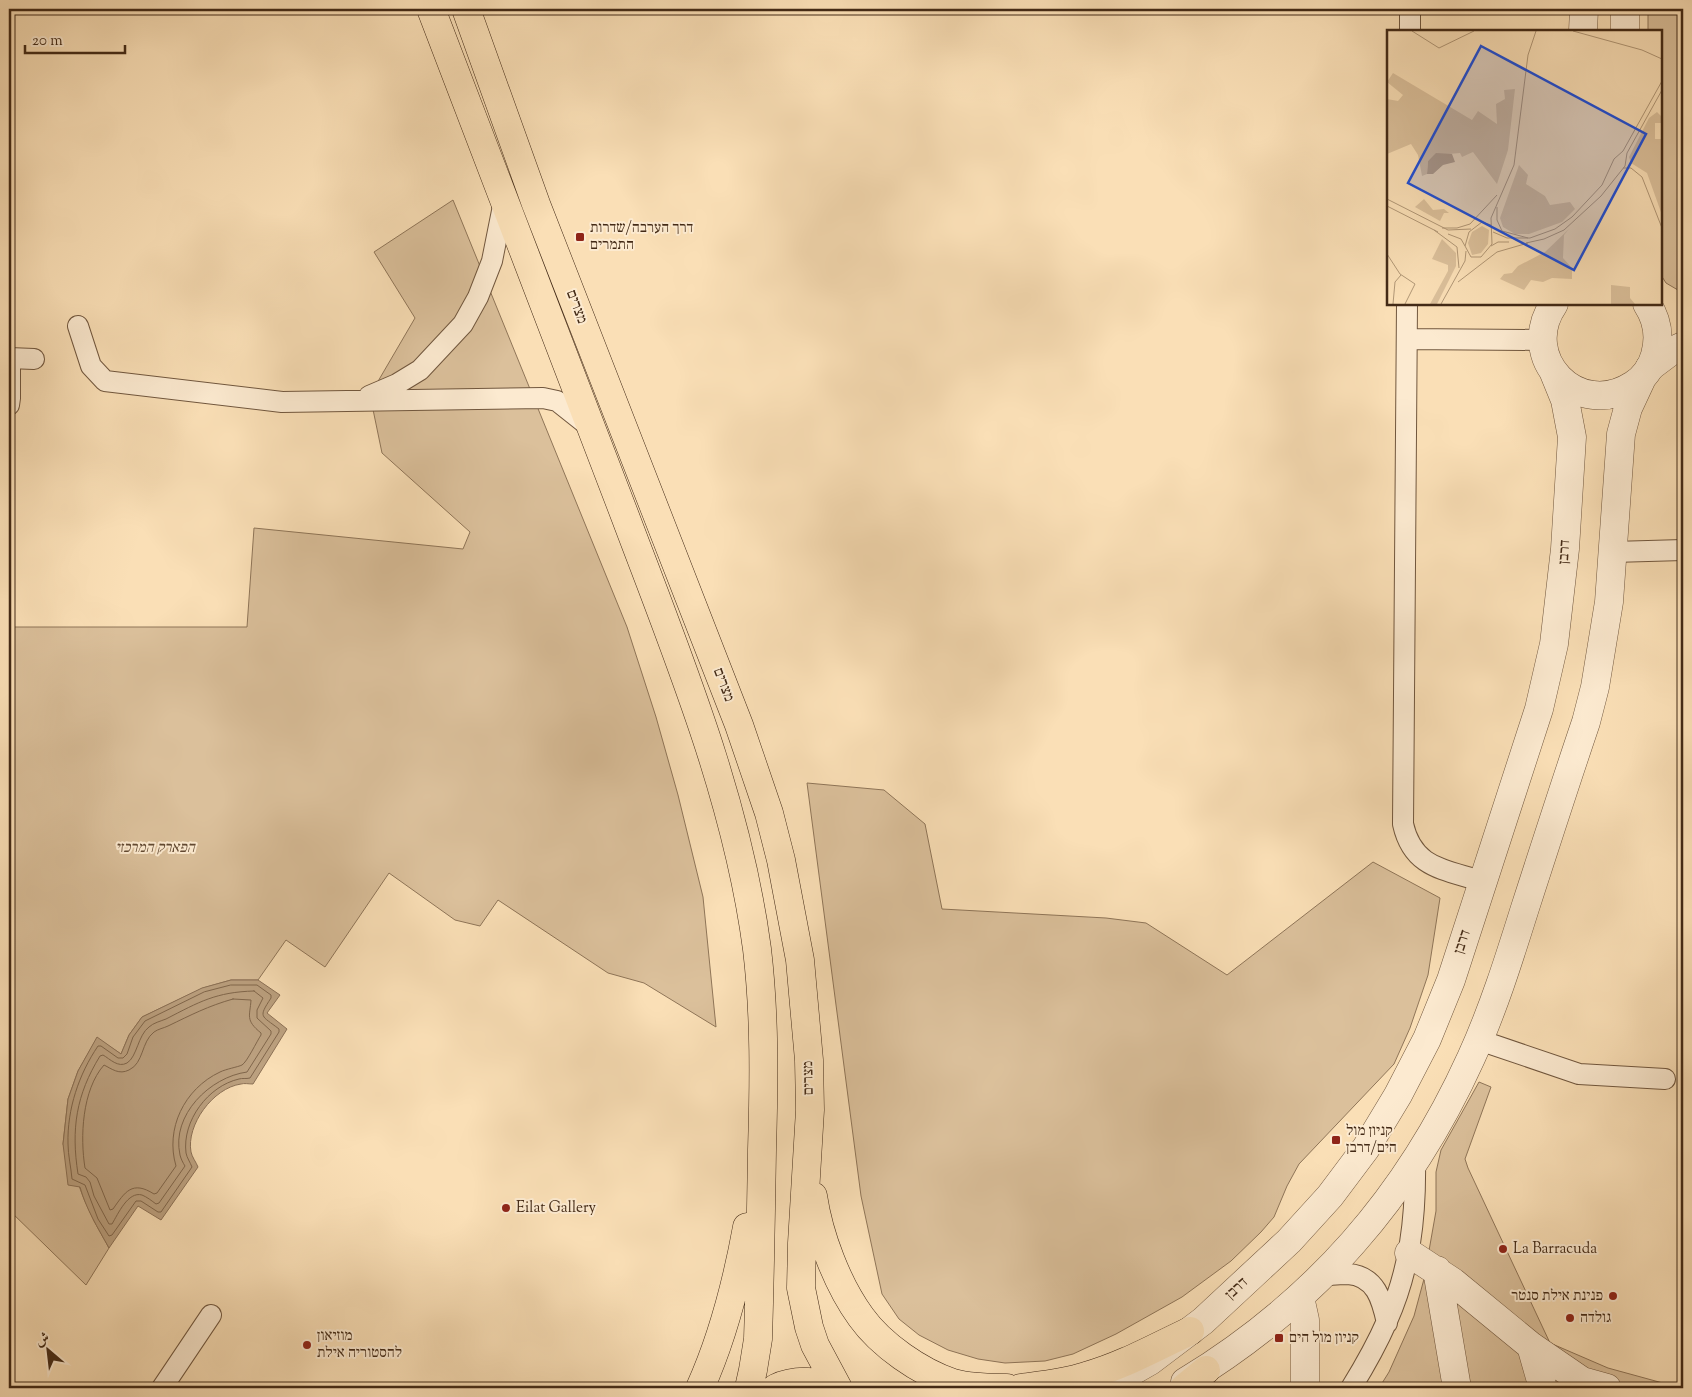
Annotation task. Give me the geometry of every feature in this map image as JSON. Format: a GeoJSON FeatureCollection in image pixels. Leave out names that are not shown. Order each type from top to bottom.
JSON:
{"type":"FeatureCollection","features":[{"type":"Feature","properties":{"kind":"highway","name":"מצרים"},"geometry":{"type":"LineString","coordinates":[[431,9],[694,699],[718,772],[734,830],[747,889],[757,949],[762,1011],[763,1122],[758,1339],[749,1388]]}},
{"type":"Feature","properties":{"kind":"highway","name":"מצרים"},"geometry":{"type":"LineString","coordinates":[[466,9],[536,204],[739,725],[769,813],[790,902],[800,960],[809,1060],[810,1110],[800,1266],[801,1288],[804,1308],[815,1345],[837,1388]]}},
{"type":"Feature","properties":{"kind":"highway"},"geometry":{"type":"LineString","coordinates":[[810,1110],[810,1177],[816,1213],[834,1266],[861,1318],[882,1340],[905,1359],[928,1372],[954,1383],[1007,1388]]}},
{"type":"Feature","properties":{"kind":"highway"},"geometry":{"type":"LineString","coordinates":[[700,1388],[710,1366],[726,1317],[740,1265],[763,1122]]}},
{"type":"Feature","properties":{"kind":"highway"},"geometry":{"type":"LineString","coordinates":[[1020,1388],[1052,1384],[1086,1376],[1131,1359],[1190,1331]]}},
{"type":"Feature","properties":{"kind":"highway"},"geometry":{"type":"LineString","coordinates":[[1184,1388],[1206,1370]]}},
{"type":"Feature","properties":{"kind":"highway"},"geometry":{"type":"LineString","coordinates":[[776,1388],[801,1382],[824,1384],[837,1388]]}},
{"type":"Feature","properties":{"kind":"street"},"geometry":{"type":"LineString","coordinates":[[1584,9],[1584,30]]}},
{"type":"Feature","properties":{"kind":"street"},"geometry":{"type":"LineString","coordinates":[[1625,9],[1625,30]]}},
{"type":"Feature","properties":{"kind":"street"},"geometry":{"type":"LineString","coordinates":[[1542,340],[1545,322],[1554,305]]}},
{"type":"Feature","properties":{"kind":"street"},"geometry":{"type":"LineString","coordinates":[[1175,1388],[1206,1370],[1275,1320],[1324,1275],[1368,1226],[1414,1161],[1441,1118],[1479,1040],[1497,996],[1586,722],[1595,687],[1604,635],[1613,552],[1621,434],[1628,408],[1656,351],[1658,334],[1654,317],[1648,305]]}},
{"type":"Feature","properties":{"kind":"street","name":"דרבן"},"geometry":{"type":"LineString","coordinates":[[1103,1388],[1150,1361],[1203,1321],[1289,1241],[1330,1196],[1366,1148],[1398,1095],[1435,1021],[1451,980],[1539,709],[1554,644],[1565,549],[1572,438],[1565,400],[1546,357],[1542,340]]}},
{"type":"Feature","properties":{"kind":"street"},"geometry":{"type":"LineString","coordinates":[[1554,373],[1567,386],[1575,390],[1601,396],[1619,392],[1635,384],[1670,352],[1683,346]]}},
{"type":"Feature","properties":{"kind":"street"},"geometry":{"type":"LineString","coordinates":[[1409,1253],[1437,1270],[1531,1346],[1582,1381],[1607,1388]]}},
{"type":"Feature","properties":{"kind":"street"},"geometry":{"type":"LineString","coordinates":[[1437,1270],[1457,1388]]}},
{"type":"Feature","properties":{"kind":"street"},"geometry":{"type":"LineString","coordinates":[[1300,1297],[1305,1320],[1305,1388]]}},
{"type":"Feature","properties":{"kind":"street"},"geometry":{"type":"LineString","coordinates":[[1531,1346],[1543,1388]]}},
{"type":"Feature","properties":{"kind":"lane"},"geometry":{"type":"LineString","coordinates":[[1410,9],[1410,30]]}},
{"type":"Feature","properties":{"kind":"lane"},"geometry":{"type":"LineString","coordinates":[[358,400],[396,384],[420,370],[463,324],[478,297],[492,261],[504,201]]}},
{"type":"Feature","properties":{"kind":"lane"},"geometry":{"type":"LineString","coordinates":[[1407,305],[1403,824],[1406,837],[1414,852],[1421,858],[1432,865],[1483,882]]}},
{"type":"Feature","properties":{"kind":"lane"},"geometry":{"type":"LineString","coordinates":[[78,326],[91,366],[106,381],[282,402],[543,398],[557,401],[591,428]]}},
{"type":"Feature","properties":{"kind":"lane"},"geometry":{"type":"LineString","coordinates":[[1407,339],[1542,340]]}},
{"type":"Feature","properties":{"kind":"lane"},"geometry":{"type":"LineString","coordinates":[[9,405],[9,358],[34,358]]}},
{"type":"Feature","properties":{"kind":"lane"},"geometry":{"type":"LineString","coordinates":[[1613,552],[1683,550]]}},
{"type":"Feature","properties":{"kind":"lane"},"geometry":{"type":"LineString","coordinates":[[1479,1040],[1579,1074],[1665,1079]]}},
{"type":"Feature","properties":{"kind":"lane"},"geometry":{"type":"LineString","coordinates":[[1351,1388],[1387,1323],[1401,1286],[1409,1253],[1414,1207],[1414,1161]]}},
{"type":"Feature","properties":{"kind":"lane"},"geometry":{"type":"LineString","coordinates":[[1324,1275],[1351,1274],[1366,1279],[1378,1291],[1387,1323]]}},
{"type":"Feature","properties":{"kind":"lane"},"geometry":{"type":"LineString","coordinates":[[162,1388],[211,1314]]}},
{"type":"Feature","properties":{"kind":"green space"},"geometry":{"type":"Polygon","coordinates":[[[1648,9],[1683,9],[1683,293],[1666,283],[1662,277],[1662,30],[1648,30],[1648,9]]]}},
{"type":"Feature","properties":{"kind":"green space","name":"הפארק המרכזי"},"geometry":{"type":"Polygon","coordinates":[[[453,200],[627,627],[656,717],[678,795],[703,897],[716,1027],[644,983],[608,973],[498,900],[480,926],[455,920],[389,873],[325,967],[286,940],[258,980],[231,980],[203,988],[142,1017],[129,1035],[121,1054],[97,1038],[78,1071],[68,1099],[63,1144],[84,1199],[109,1248],[86,1285],[9,1210],[9,627],[247,627],[254,528],[463,549],[470,532],[382,453],[370,395],[415,318],[374,252],[453,200]]]}},
{"type":"Feature","properties":{"kind":"green space"},"geometry":{"type":"Polygon","coordinates":[[[807,783],[884,790],[925,824],[942,909],[1106,918],[1146,923],[1227,975],[1373,862],[1440,898],[1428,975],[1410,1028],[1394,1064],[1299,1164],[1274,1217],[1231,1261],[1182,1297],[1116,1334],[1073,1354],[1045,1361],[1005,1363],[978,1359],[948,1350],[919,1335],[899,1319],[882,1294],[861,1196],[807,783]]]}},
{"type":"Feature","properties":{"kind":"green space"},"geometry":{"type":"Polygon","coordinates":[[[1479,1082],[1491,1087],[1465,1159],[1550,1343],[1608,1368],[1670,1385],[1672,1388],[1379,1388],[1389,1372],[1414,1316],[1424,1279],[1436,1211],[1436,1172],[1441,1150],[1479,1082]]]}},
{"type":"Feature","properties":{"kind":"water"},"geometry":{"type":"Polygon","coordinates":[[[231,980],[258,980],[280,995],[267,1013],[287,1029],[253,1084],[231,1087],[212,1100],[204,1109],[197,1120],[191,1141],[192,1154],[198,1167],[161,1220],[138,1206],[109,1248],[89,1211],[80,1187],[68,1185],[63,1144],[68,1099],[78,1071],[97,1037],[121,1054],[129,1035],[142,1017],[202,988],[231,980]]]}},
{"type":"Feature","properties":{"kind":"place","name":"דרך הערבה/שדרות התמרים"},"geometry":{"type":"Point","coordinates":[580,237]}},
{"type":"Feature","properties":{"kind":"place","name":"קניון מול הים/דרבן"},"geometry":{"type":"Point","coordinates":[1336,1140]}},
{"type":"Feature","properties":{"kind":"place","name":"Eilat Gallery"},"geometry":{"type":"Point","coordinates":[506,1208]}},
{"type":"Feature","properties":{"kind":"place","name":"La Barracuda"},"geometry":{"type":"Point","coordinates":[1503,1249]}},
{"type":"Feature","properties":{"kind":"place","name":"פנינת אילת סנטר"},"geometry":{"type":"Point","coordinates":[1613,1296]}},
{"type":"Feature","properties":{"kind":"place","name":"גולדה"},"geometry":{"type":"Point","coordinates":[1570,1318]}},
{"type":"Feature","properties":{"kind":"place","name":"קניון מול הים"},"geometry":{"type":"Point","coordinates":[1279,1338]}},
{"type":"Feature","properties":{"kind":"place","name":"מוזיאון להסטוריה אילת"},"geometry":{"type":"Point","coordinates":[307,1345]}}]}
